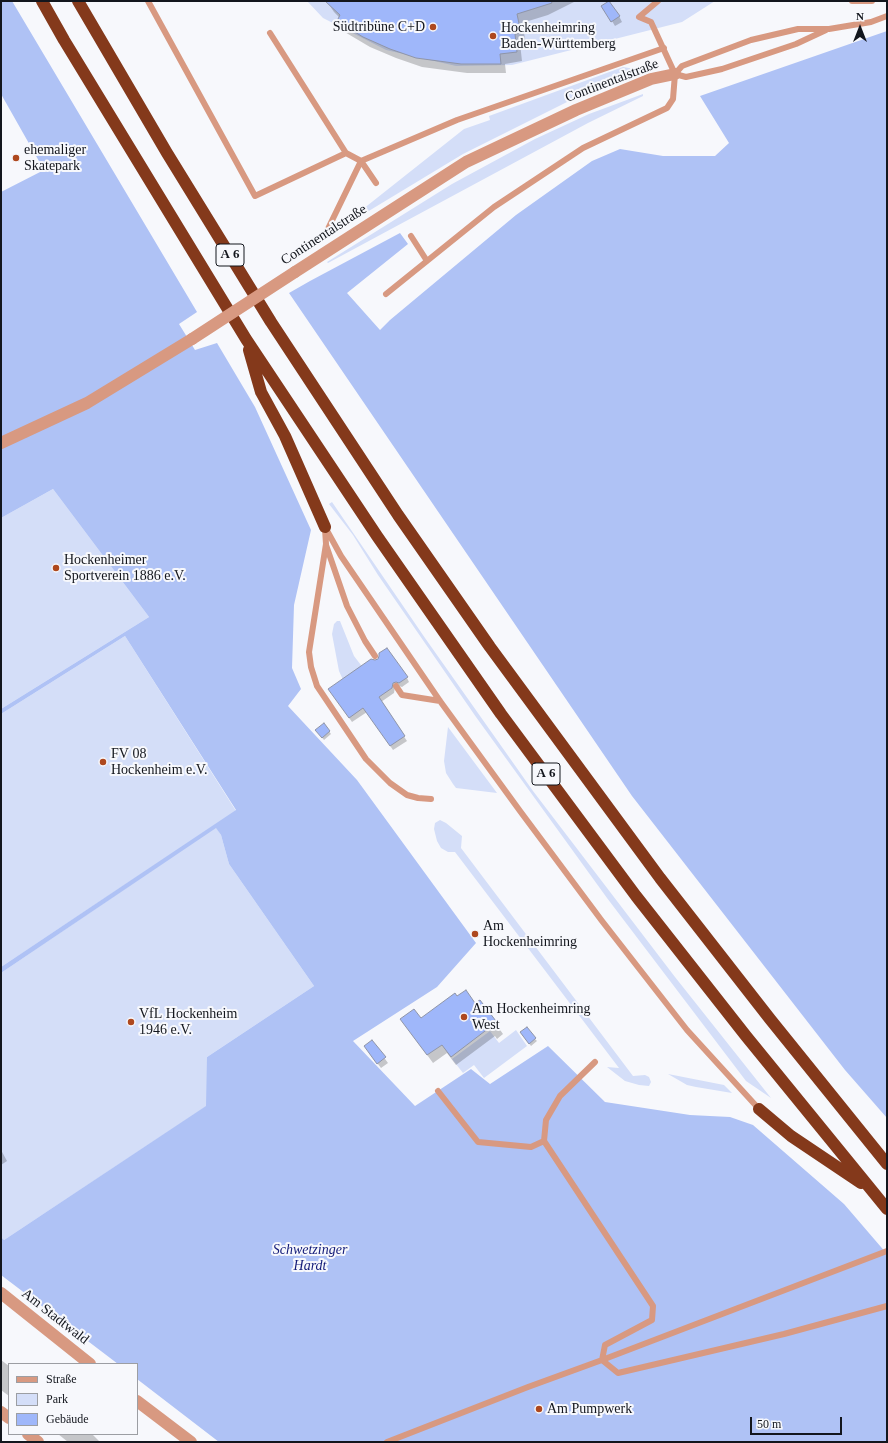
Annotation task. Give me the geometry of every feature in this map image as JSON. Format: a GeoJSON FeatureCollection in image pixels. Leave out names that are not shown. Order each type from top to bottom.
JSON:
{"type":"FeatureCollection","features":[{"type":"Feature","properties":{"kind":"highway","name":"A 6"},"geometry":{"type":"LineString","coordinates":[[42,1],[64,40],[246,339],[377,536],[506,720],[646,908],[751,1042],[887,1209]]}},
{"type":"Feature","properties":{"kind":"highway","name":"A 6"},"geometry":{"type":"LineString","coordinates":[[78,1],[167,153],[271,322],[398,515],[490,647],[660,878],[770,1019],[887,1164]]}},
{"type":"Feature","properties":{"kind":"highway"},"geometry":{"type":"LineString","coordinates":[[246,339],[261,392],[285,436],[325,527]]}},
{"type":"Feature","properties":{"kind":"highway"},"geometry":{"type":"LineString","coordinates":[[759,1109],[791,1136],[872,1191]]}},
{"type":"Feature","properties":{"kind":"street","name":"Continentalstraße"},"geometry":{"type":"LineString","coordinates":[[1,443],[87,403],[192,339],[466,162],[576,110],[652,80],[675,74]]}},
{"type":"Feature","properties":{"kind":"street","name":"Am Stadtwald"},"geometry":{"type":"LineString","coordinates":[[1,1293],[89,1363]]}},
{"type":"Feature","properties":{"kind":"street"},"geometry":{"type":"LineString","coordinates":[[138,1402],[191,1442]]}},
{"type":"Feature","properties":{"kind":"street"},"geometry":{"type":"LineString","coordinates":[[29,1435],[38,1442]]}},
{"type":"Feature","properties":{"kind":"lane"},"geometry":{"type":"LineString","coordinates":[[148,1],[255,196],[346,153]]}},
{"type":"Feature","properties":{"kind":"lane"},"geometry":{"type":"LineString","coordinates":[[386,294],[494,207],[583,148],[667,108],[673,99],[675,74],[651,22],[638,17],[658,1]]}},
{"type":"Feature","properties":{"kind":"lane"},"geometry":{"type":"LineString","coordinates":[[852,1],[872,1]]}},
{"type":"Feature","properties":{"kind":"lane"},"geometry":{"type":"LineString","coordinates":[[675,74],[682,66],[751,40],[798,29],[829,29],[871,22],[887,16]]}},
{"type":"Feature","properties":{"kind":"lane"},"geometry":{"type":"LineString","coordinates":[[675,74],[686,77],[722,69],[796,44],[829,29]]}},
{"type":"Feature","properties":{"kind":"lane"},"geometry":{"type":"LineString","coordinates":[[270,33],[346,153],[361,161],[376,182]]}},
{"type":"Feature","properties":{"kind":"lane"},"geometry":{"type":"LineString","coordinates":[[324,237],[361,161],[457,120],[664,48]]}},
{"type":"Feature","properties":{"kind":"lane"},"geometry":{"type":"LineString","coordinates":[[411,236],[427,261]]}},
{"type":"Feature","properties":{"kind":"lane"},"geometry":{"type":"LineString","coordinates":[[325,527],[326,544],[309,652],[311,667],[317,686],[366,759],[390,783],[407,795],[431,799]]}},
{"type":"Feature","properties":{"kind":"lane"},"geometry":{"type":"LineString","coordinates":[[325,527],[341,556],[440,701],[524,817],[682,1024],[759,1109]]}},
{"type":"Feature","properties":{"kind":"lane"},"geometry":{"type":"LineString","coordinates":[[326,544],[347,606],[364,641],[375,656]]}},
{"type":"Feature","properties":{"kind":"lane"},"geometry":{"type":"LineString","coordinates":[[396,686],[402,695],[440,701]]}},
{"type":"Feature","properties":{"kind":"lane"},"geometry":{"type":"LineString","coordinates":[[596,1062],[560,1096],[546,1120],[544,1141],[653,1306],[652,1320],[605,1345],[602,1360]]}},
{"type":"Feature","properties":{"kind":"lane"},"geometry":{"type":"LineString","coordinates":[[438,1091],[478,1142],[531,1148],[544,1141]]}},
{"type":"Feature","properties":{"kind":"lane"},"geometry":{"type":"LineString","coordinates":[[387,1442],[887,1251]]}},
{"type":"Feature","properties":{"kind":"lane"},"geometry":{"type":"LineString","coordinates":[[602,1360],[618,1373],[784,1334],[887,1306]]}},
{"type":"Feature","properties":{"kind":"green space","name":"Schwetzinger Hardt"},"geometry":{"type":"Polygon","coordinates":[[[1,1],[12,1],[197,312],[179,324],[195,350],[217,343],[255,407],[311,530],[294,605],[292,668],[301,689],[288,706],[357,780],[476,943],[437,987],[353,1041],[415,1106],[471,1069],[490,1084],[548,1046],[605,1102],[690,1115],[730,1117],[753,1125],[844,1204],[887,1254],[887,1442],[219,1442],[138,1380],[138,1363],[117,1363],[1,1275],[1,1237],[4,1240],[206,1106],[207,1057],[314,986],[229,864],[221,835],[216,828],[1,973],[1,967],[236,810],[125,636],[1,714],[1,709],[149,617],[53,489],[1,518],[1,192],[44,170],[1,94],[1,1]]]}},
{"type":"Feature","properties":{"kind":"green space","name":"Hockenheimring Baden-Württemberg"},"geometry":{"type":"Polygon","coordinates":[[[307,1],[715,1],[682,22],[512,65],[456,66],[386,50],[323,18],[307,1]]]}},
{"type":"Feature","properties":{"kind":"green space"},"geometry":{"type":"Polygon","coordinates":[[[887,31],[887,1118],[845,1070],[632,796],[289,293],[400,233],[408,244],[347,293],[380,330],[516,215],[592,161],[620,149],[663,156],[715,156],[729,143],[700,96],[887,31]]]}},
{"type":"Feature","properties":{"kind":"green space"},"geometry":{"type":"Polygon","coordinates":[[[623,67],[635,69],[637,74],[577,97],[463,154],[334,232],[464,129],[490,120],[489,116],[623,67]]]}},
{"type":"Feature","properties":{"kind":"green space"},"geometry":{"type":"Polygon","coordinates":[[[643,94],[643,96],[588,123],[328,263],[327,262],[452,184],[535,139],[589,114],[643,94]]]}},
{"type":"Feature","properties":{"kind":"green space","name":"Hockenheimer Sportverein 1886 e.V."},"geometry":{"type":"Polygon","coordinates":[[[53,489],[149,617],[1,709],[1,518],[53,489]]]}},
{"type":"Feature","properties":{"kind":"green space"},"geometry":{"type":"Polygon","coordinates":[[[332,502],[425,638],[533,791],[675,977],[771,1098],[746,1081],[607,898],[476,717],[378,575],[353,535],[329,504],[332,502]]]}},
{"type":"Feature","properties":{"kind":"green space"},"geometry":{"type":"Polygon","coordinates":[[[337,621],[340,621],[354,656],[364,669],[344,682],[339,671],[332,634],[334,624],[337,621]]]}},
{"type":"Feature","properties":{"kind":"green space","name":"FV 08 Hockenheim e.V."},"geometry":{"type":"Polygon","coordinates":[[[125,636],[236,811],[1,967],[1,714],[125,636]]]}},
{"type":"Feature","properties":{"kind":"green space"},"geometry":{"type":"Polygon","coordinates":[[[448,727],[497,793],[456,788],[453,784],[446,773],[444,761],[448,727]]]}},
{"type":"Feature","properties":{"kind":"green space"},"geometry":{"type":"Polygon","coordinates":[[[440,820],[462,836],[461,848],[633,1076],[645,1075],[649,1077],[651,1082],[649,1086],[625,1081],[607,1067],[619,1068],[455,852],[448,852],[441,848],[437,841],[434,829],[435,823],[440,820]]]}},
{"type":"Feature","properties":{"kind":"green space","name":"VfL Hockenheim 1946 e.V."},"geometry":{"type":"Polygon","coordinates":[[[216,827],[221,835],[229,864],[314,986],[207,1057],[207,1106],[4,1240],[1,1237],[1,973],[216,827]]]}},
{"type":"Feature","properties":{"kind":"green space"},"geometry":{"type":"Polygon","coordinates":[[[516,1030],[527,1046],[484,1078],[474,1065],[463,1073],[452,1059],[490,1031],[499,1043],[516,1030]]]}},
{"type":"Feature","properties":{"kind":"green space"},"geometry":{"type":"Polygon","coordinates":[[[668,1074],[724,1085],[732,1093],[687,1085],[668,1074]]]}},
{"type":"Feature","properties":{"kind":"building","name":"Südtribüne C+D"},"geometry":{"type":"Polygon","coordinates":[[[325,1],[551,1],[552,3],[517,14],[521,33],[515,34],[517,52],[500,54],[501,64],[461,64],[416,58],[390,49],[363,37],[337,21],[340,15],[325,1]]]}},
{"type":"Feature","properties":{"kind":"building"},"geometry":{"type":"Polygon","coordinates":[[[609,1],[620,16],[611,22],[601,6],[609,1]]]}},
{"type":"Feature","properties":{"kind":"building"},"geometry":{"type":"Polygon","coordinates":[[[387,648],[408,677],[399,683],[393,683],[392,688],[379,697],[405,736],[390,746],[363,708],[349,718],[328,689],[371,659],[378,659],[379,653],[387,648]]]}},
{"type":"Feature","properties":{"kind":"building"},"geometry":{"type":"Polygon","coordinates":[[[324,723],[330,731],[322,738],[315,730],[324,723]]]}},
{"type":"Feature","properties":{"kind":"building"},"geometry":{"type":"Polygon","coordinates":[[[466,990],[475,1003],[480,1000],[499,1025],[491,1031],[489,1028],[451,1057],[442,1045],[427,1055],[400,1019],[414,1009],[421,1018],[455,993],[457,996],[466,990]]]}},
{"type":"Feature","properties":{"kind":"building"},"geometry":{"type":"Polygon","coordinates":[[[527,1027],[536,1038],[529,1044],[520,1032],[527,1027]]]}},
{"type":"Feature","properties":{"kind":"building"},"geometry":{"type":"Polygon","coordinates":[[[372,1040],[386,1057],[377,1064],[364,1046],[372,1040]]]}},
{"type":"Feature","properties":{"kind":"place","name":"Südtribüne C+D"},"geometry":{"type":"Point","coordinates":[433,27]}},
{"type":"Feature","properties":{"kind":"place","name":"Hockenheimring Baden-Württemberg"},"geometry":{"type":"Point","coordinates":[493,36]}},
{"type":"Feature","properties":{"kind":"place","name":"ehemaliger Skatepark"},"geometry":{"type":"Point","coordinates":[16,158]}},
{"type":"Feature","properties":{"kind":"place","name":"Hockenheimer Sportverein 1886 e.V."},"geometry":{"type":"Point","coordinates":[56,568]}},
{"type":"Feature","properties":{"kind":"place","name":"FV 08 Hockenheim e.V."},"geometry":{"type":"Point","coordinates":[103,762]}},
{"type":"Feature","properties":{"kind":"place","name":"Am Hockenheimring"},"geometry":{"type":"Point","coordinates":[475,934]}},
{"type":"Feature","properties":{"kind":"place","name":"Am Hockenheimring West"},"geometry":{"type":"Point","coordinates":[464,1017]}},
{"type":"Feature","properties":{"kind":"place","name":"VfL Hockenheim 1946 e.V."},"geometry":{"type":"Point","coordinates":[131,1022]}},
{"type":"Feature","properties":{"kind":"place","name":"Am Pumpwerk"},"geometry":{"type":"Point","coordinates":[539,1409]}}]}
